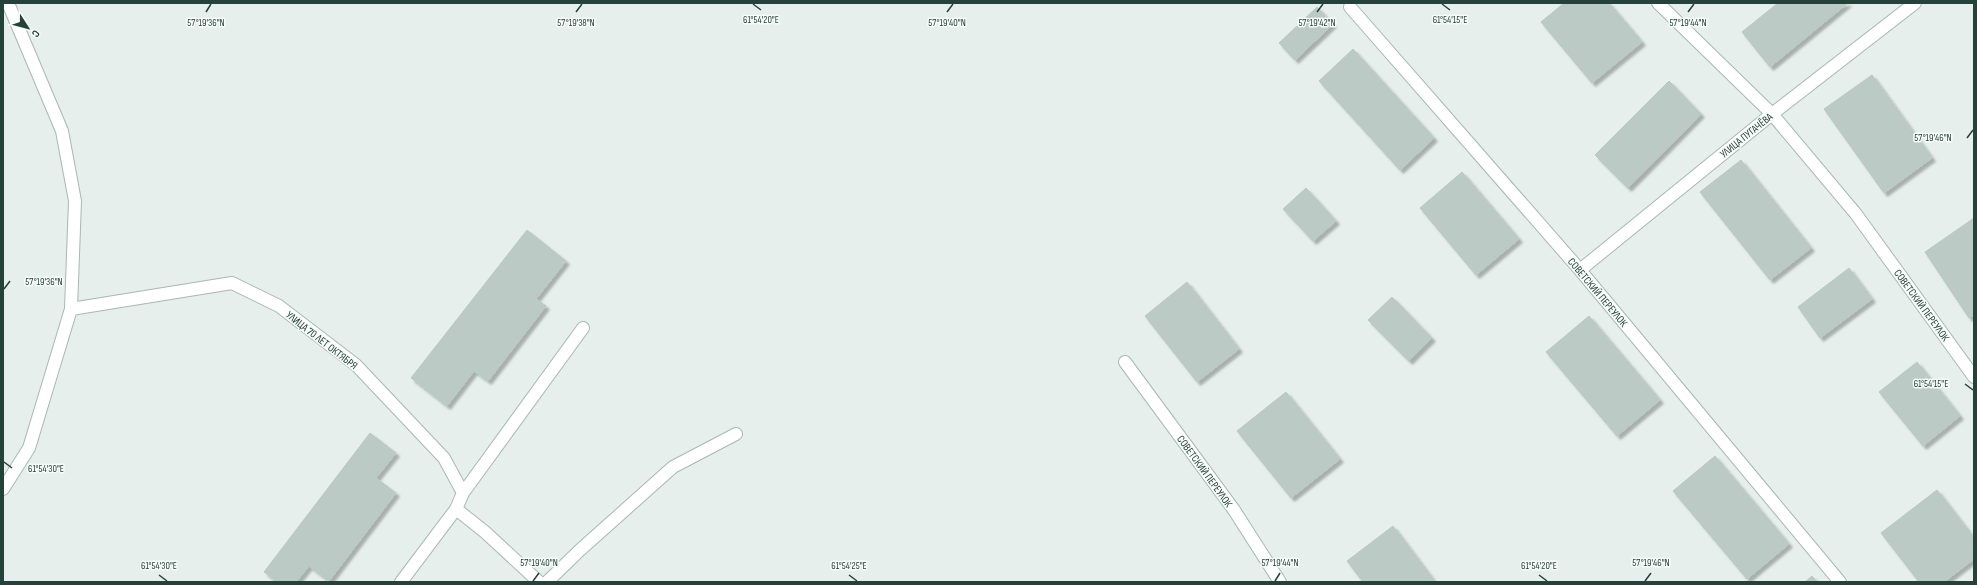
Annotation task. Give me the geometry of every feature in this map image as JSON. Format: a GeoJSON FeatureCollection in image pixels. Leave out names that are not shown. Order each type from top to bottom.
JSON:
{"type":"FeatureCollection","features":[{"type":"Feature","properties":{"kind":"street"},"geometry":{"type":"LineString","coordinates":[[3,489],[29,448],[71,309],[75,201],[62,131],[8,3]]}},
{"type":"Feature","properties":{"kind":"street","name":"СОВЕТСКИЙ ПЕРЕУЛОК"},"geometry":{"type":"LineString","coordinates":[[1658,3],[1772,114],[1856,214],[1974,377]]}},
{"type":"Feature","properties":{"kind":"street","name":"УЛИЦА ПУГАЧЁВА"},"geometry":{"type":"LineString","coordinates":[[1580,270],[1772,114],[1915,3]]}},
{"type":"Feature","properties":{"kind":"street","name":"СОВЕТСКИЙ ПЕРЕУЛОК"},"geometry":{"type":"LineString","coordinates":[[1350,7],[1580,270],[1840,582]]}},
{"type":"Feature","properties":{"kind":"street","name":"УЛИЦА 70 ЛЕТ ОКТЯБРЯ"},"geometry":{"type":"LineString","coordinates":[[71,309],[232,283],[279,306],[356,365],[444,458],[463,493]]}},
{"type":"Feature","properties":{"kind":"street"},"geometry":{"type":"LineString","coordinates":[[401,582],[456,509],[463,493],[583,328]]}},
{"type":"Feature","properties":{"kind":"street","name":"СОВЕТСКИЙ ПЕРЕУЛОК"},"geometry":{"type":"LineString","coordinates":[[1125,362],[1234,510],[1280,582]]}},
{"type":"Feature","properties":{"kind":"street"},"geometry":{"type":"LineString","coordinates":[[547,582],[580,550],[674,467],[736,434]]}},
{"type":"Feature","properties":{"kind":"street"},"geometry":{"type":"LineString","coordinates":[[456,509],[485,532],[539,582]]}},
{"type":"Feature","properties":{"kind":"building"},"geometry":{"type":"Polygon","coordinates":[[[1564,3],[1609,3],[1642,42],[1592,83],[1541,22],[1564,3]]]}},
{"type":"Feature","properties":{"kind":"building"},"geometry":{"type":"Polygon","coordinates":[[[1778,3],[1848,3],[1770,67],[1742,32],[1778,3]]]}},
{"type":"Feature","properties":{"kind":"building"},"geometry":{"type":"Polygon","coordinates":[[[1317,7],[1333,24],[1295,60],[1279,43],[1317,7]]]}},
{"type":"Feature","properties":{"kind":"building"},"geometry":{"type":"Polygon","coordinates":[[[1353,49],[1434,138],[1400,170],[1319,81],[1353,49]]]}},
{"type":"Feature","properties":{"kind":"building"},"geometry":{"type":"Polygon","coordinates":[[[1872,75],[1932,158],[1884,193],[1824,109],[1872,75]]]}},
{"type":"Feature","properties":{"kind":"building"},"geometry":{"type":"Polygon","coordinates":[[[1669,81],[1701,114],[1628,188],[1595,155],[1669,81]]]}},
{"type":"Feature","properties":{"kind":"building"},"geometry":{"type":"Polygon","coordinates":[[[1741,160],[1811,248],[1770,280],[1700,192],[1741,160]]]}},
{"type":"Feature","properties":{"kind":"building"},"geometry":{"type":"Polygon","coordinates":[[[1462,172],[1519,239],[1476,275],[1420,208],[1462,172]]]}},
{"type":"Feature","properties":{"kind":"building"},"geometry":{"type":"Polygon","coordinates":[[[1306,188],[1336,221],[1313,241],[1283,209],[1306,188]]]}},
{"type":"Feature","properties":{"kind":"building"},"geometry":{"type":"Polygon","coordinates":[[[1974,218],[1974,315],[1969,318],[1925,252],[1974,218]]]}},
{"type":"Feature","properties":{"kind":"building"},"geometry":{"type":"Polygon","coordinates":[[[527,230],[566,261],[536,299],[546,306],[488,381],[474,371],[447,406],[411,378],[527,230]]]}},
{"type":"Feature","properties":{"kind":"building"},"geometry":{"type":"Polygon","coordinates":[[[1849,268],[1872,299],[1820,338],[1798,307],[1849,268]]]}},
{"type":"Feature","properties":{"kind":"building"},"geometry":{"type":"Polygon","coordinates":[[[1187,282],[1239,349],[1197,382],[1145,316],[1187,282]]]}},
{"type":"Feature","properties":{"kind":"building"},"geometry":{"type":"Polygon","coordinates":[[[1392,297],[1432,338],[1409,361],[1368,320],[1392,297]]]}},
{"type":"Feature","properties":{"kind":"building"},"geometry":{"type":"Polygon","coordinates":[[[1589,316],[1660,400],[1617,436],[1546,352],[1589,316]]]}},
{"type":"Feature","properties":{"kind":"building"},"geometry":{"type":"Polygon","coordinates":[[[1917,362],[1960,416],[1923,446],[1879,392],[1917,362]]]}},
{"type":"Feature","properties":{"kind":"building"},"geometry":{"type":"Polygon","coordinates":[[[1286,392],[1340,459],[1291,498],[1237,431],[1286,392]]]}},
{"type":"Feature","properties":{"kind":"building"},"geometry":{"type":"Polygon","coordinates":[[[370,433],[396,453],[376,478],[396,493],[329,581],[309,566],[296,582],[278,582],[264,572],[370,433]]]}},
{"type":"Feature","properties":{"kind":"building"},"geometry":{"type":"Polygon","coordinates":[[[1715,456],[1789,544],[1747,579],[1673,491],[1715,456]]]}},
{"type":"Feature","properties":{"kind":"building"},"geometry":{"type":"Polygon","coordinates":[[[1937,490],[1974,538],[1974,559],[1944,582],[1919,582],[1881,533],[1937,490]]]}},
{"type":"Feature","properties":{"kind":"building"},"geometry":{"type":"Polygon","coordinates":[[[1393,526],[1435,582],[1363,582],[1347,561],[1393,526]]]}},
{"type":"Feature","properties":{"kind":"building"},"geometry":{"type":"Polygon","coordinates":[[[1812,576],[1817,582],[1805,582],[1812,576]]]}}]}
